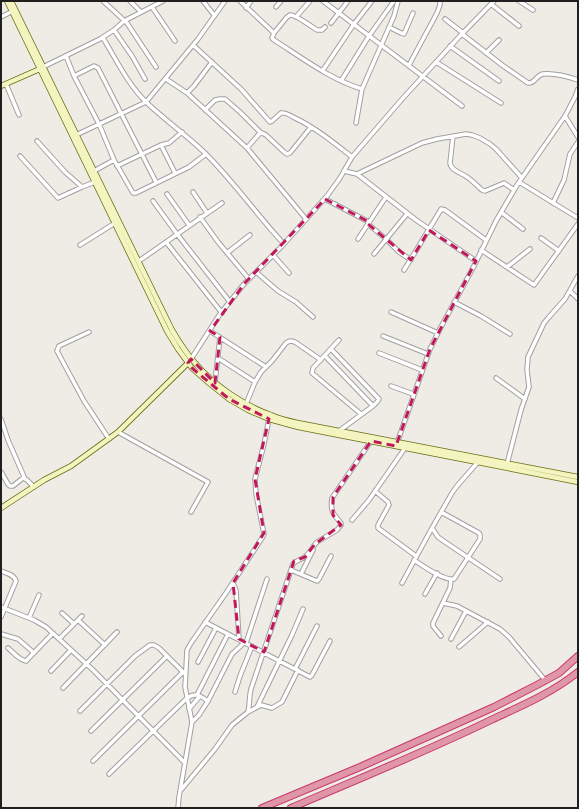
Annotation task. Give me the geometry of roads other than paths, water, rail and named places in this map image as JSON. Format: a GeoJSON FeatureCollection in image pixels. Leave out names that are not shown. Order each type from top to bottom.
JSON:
{"type":"FeatureCollection","features":[{"type":"Feature","properties":{"kind":"highway"},"geometry":{"type":"LineString","coordinates":[[262,808],[494,708],[558,673],[578,656]]}},
{"type":"Feature","properties":{"kind":"highway"},"geometry":{"type":"LineString","coordinates":[[291,808],[462,735],[534,700],[578,672]]}},
{"type":"Feature","properties":{"kind":"main road"},"geometry":{"type":"LineString","coordinates":[[7,1],[14,11]]}},
{"type":"Feature","properties":{"kind":"main road"},"geometry":{"type":"LineString","coordinates":[[11,1],[14,11],[167,331],[178,349],[215,382],[231,395],[246,404],[275,417],[298,423],[339,430],[396,444],[578,477]]}},
{"type":"Feature","properties":{"kind":"main road"},"geometry":{"type":"LineString","coordinates":[[3,85],[41,68]]}},
{"type":"Feature","properties":{"kind":"main road"},"geometry":{"type":"LineString","coordinates":[[41,68],[76,135],[172,330],[190,361],[192,368],[229,399],[268,419],[298,427],[371,441],[396,444],[405,448],[478,462],[507,465],[578,482]]}},
{"type":"Feature","properties":{"kind":"main road"},"geometry":{"type":"LineString","coordinates":[[1,508],[44,480],[71,466],[109,440],[190,361]]}},
{"type":"Feature","properties":{"kind":"street"},"geometry":{"type":"LineString","coordinates":[[103,1],[127,23],[156,67]]}},
{"type":"Feature","properties":{"kind":"street"},"geometry":{"type":"LineString","coordinates":[[130,1],[141,12]]}},
{"type":"Feature","properties":{"kind":"street"},"geometry":{"type":"LineString","coordinates":[[41,68],[103,38],[124,21],[162,1]]}},
{"type":"Feature","properties":{"kind":"street"},"geometry":{"type":"LineString","coordinates":[[203,1],[214,15]]}},
{"type":"Feature","properties":{"kind":"street"},"geometry":{"type":"LineString","coordinates":[[76,135],[146,102],[193,45],[225,1]]}},
{"type":"Feature","properties":{"kind":"street"},"geometry":{"type":"LineString","coordinates":[[240,1],[274,33]]}},
{"type":"Feature","properties":{"kind":"street"},"geometry":{"type":"LineString","coordinates":[[246,8],[251,1]]}},
{"type":"Feature","properties":{"kind":"street"},"geometry":{"type":"LineString","coordinates":[[276,7],[281,1]]}},
{"type":"Feature","properties":{"kind":"street"},"geometry":{"type":"LineString","coordinates":[[296,17],[310,1]]}},
{"type":"Feature","properties":{"kind":"street"},"geometry":{"type":"LineString","coordinates":[[323,1],[462,106]]}},
{"type":"Feature","properties":{"kind":"street"},"geometry":{"type":"LineString","coordinates":[[331,24],[348,1]]}},
{"type":"Feature","properties":{"kind":"street"},"geometry":{"type":"LineString","coordinates":[[323,70],[354,24],[372,1]]}},
{"type":"Feature","properties":{"kind":"street"},"geometry":{"type":"LineString","coordinates":[[341,81],[369,36],[394,1]]}},
{"type":"Feature","properties":{"kind":"street"},"geometry":{"type":"LineString","coordinates":[[356,123],[362,89],[394,16],[398,1]]}},
{"type":"Feature","properties":{"kind":"street"},"geometry":{"type":"LineString","coordinates":[[409,65],[440,5],[440,1]]}},
{"type":"Feature","properties":{"kind":"street"},"geometry":{"type":"LineString","coordinates":[[519,1],[533,10]]}},
{"type":"Feature","properties":{"kind":"street"},"geometry":{"type":"LineString","coordinates":[[190,361],[230,302],[249,279],[284,244],[325,199],[340,178],[352,157],[450,46],[493,3],[519,26]]}},
{"type":"Feature","properties":{"kind":"street"},"geometry":{"type":"LineString","coordinates":[[152,7],[174,41]]}},
{"type":"Feature","properties":{"kind":"street"},"geometry":{"type":"LineString","coordinates":[[1,17],[14,11]]}},
{"type":"Feature","properties":{"kind":"street"},"geometry":{"type":"LineString","coordinates":[[389,27],[404,34],[413,13]]}},
{"type":"Feature","properties":{"kind":"street"},"geometry":{"type":"LineString","coordinates":[[325,26],[322,30],[317,30],[296,17],[288,16],[274,33],[272,38],[341,81],[362,89]]}},
{"type":"Feature","properties":{"kind":"street"},"geometry":{"type":"LineString","coordinates":[[445,19],[486,53],[530,83],[542,74],[578,80]]}},
{"type":"Feature","properties":{"kind":"street"},"geometry":{"type":"LineString","coordinates":[[114,30],[132,56],[145,79]]}},
{"type":"Feature","properties":{"kind":"street"},"geometry":{"type":"LineString","coordinates":[[103,38],[133,88],[146,102],[206,154],[284,244]]}},
{"type":"Feature","properties":{"kind":"street"},"geometry":{"type":"LineString","coordinates":[[486,53],[499,40]]}},
{"type":"Feature","properties":{"kind":"street"},"geometry":{"type":"LineString","coordinates":[[193,45],[241,89],[270,122],[284,112],[328,137],[352,157]]}},
{"type":"Feature","properties":{"kind":"street"},"geometry":{"type":"LineString","coordinates":[[450,46],[499,81]]}},
{"type":"Feature","properties":{"kind":"street"},"geometry":{"type":"LineString","coordinates":[[66,56],[74,76],[99,124],[114,160],[133,193],[189,167],[206,154]]}},
{"type":"Feature","properties":{"kind":"street"},"geometry":{"type":"LineString","coordinates":[[187,93],[212,62]]}},
{"type":"Feature","properties":{"kind":"street"},"geometry":{"type":"LineString","coordinates":[[436,62],[501,104]]}},
{"type":"Feature","properties":{"kind":"street"},"geometry":{"type":"LineString","coordinates":[[74,76],[94,66],[97,67],[156,182]]}},
{"type":"Feature","properties":{"kind":"street"},"geometry":{"type":"LineString","coordinates":[[166,78],[187,93],[247,148],[306,219]]}},
{"type":"Feature","properties":{"kind":"street"},"geometry":{"type":"LineString","coordinates":[[3,85],[19,115]]}},
{"type":"Feature","properties":{"kind":"street"},"geometry":{"type":"LineString","coordinates":[[396,444],[428,354],[438,333],[501,212],[519,182],[565,116],[578,89]]}},
{"type":"Feature","properties":{"kind":"street"},"geometry":{"type":"LineString","coordinates":[[205,110],[215,100],[220,98],[225,99],[261,133],[266,135],[288,154],[292,152],[311,127]]}},
{"type":"Feature","properties":{"kind":"street"},"geometry":{"type":"LineString","coordinates":[[565,116],[578,137]]}},
{"type":"Feature","properties":{"kind":"street"},"geometry":{"type":"LineString","coordinates":[[118,166],[169,142],[182,132]]}},
{"type":"Feature","properties":{"kind":"street"},"geometry":{"type":"LineString","coordinates":[[247,148],[261,133]]}},
{"type":"Feature","properties":{"kind":"street"},"geometry":{"type":"LineString","coordinates":[[357,174],[429,140],[466,134],[486,141],[496,148],[522,178]]}},
{"type":"Feature","properties":{"kind":"street"},"geometry":{"type":"LineString","coordinates":[[453,136],[450,164],[452,168],[466,176],[482,190],[485,191],[504,183],[514,190]]}},
{"type":"Feature","properties":{"kind":"street"},"geometry":{"type":"LineString","coordinates":[[37,140],[65,172],[82,187]]}},
{"type":"Feature","properties":{"kind":"street"},"geometry":{"type":"LineString","coordinates":[[553,202],[564,180],[570,154],[578,142]]}},
{"type":"Feature","properties":{"kind":"street"},"geometry":{"type":"LineString","coordinates":[[161,145],[175,173]]}},
{"type":"Feature","properties":{"kind":"street"},"geometry":{"type":"LineString","coordinates":[[20,156],[56,197],[60,198],[95,182]]}},
{"type":"Feature","properties":{"kind":"street"},"geometry":{"type":"LineString","coordinates":[[94,171],[114,160]]}},
{"type":"Feature","properties":{"kind":"street"},"geometry":{"type":"LineString","coordinates":[[344,171],[357,174],[407,214],[476,261]]}},
{"type":"Feature","properties":{"kind":"street"},"geometry":{"type":"LineString","coordinates":[[519,182],[578,218]]}},
{"type":"Feature","properties":{"kind":"street"},"geometry":{"type":"LineString","coordinates":[[193,192],[207,213]]}},
{"type":"Feature","properties":{"kind":"street"},"geometry":{"type":"LineString","coordinates":[[167,194],[189,225]]}},
{"type":"Feature","properties":{"kind":"street"},"geometry":{"type":"LineString","coordinates":[[358,239],[386,197]]}},
{"type":"Feature","properties":{"kind":"street"},"geometry":{"type":"LineString","coordinates":[[325,199],[368,223],[399,252],[411,260]]}},
{"type":"Feature","properties":{"kind":"street"},"geometry":{"type":"LineString","coordinates":[[153,202],[230,302]]}},
{"type":"Feature","properties":{"kind":"street"},"geometry":{"type":"LineString","coordinates":[[138,261],[222,202]]}},
{"type":"Feature","properties":{"kind":"street"},"geometry":{"type":"LineString","coordinates":[[404,270],[440,211],[443,209],[486,240]]}},
{"type":"Feature","properties":{"kind":"street"},"geometry":{"type":"LineString","coordinates":[[501,212],[523,229]]}},
{"type":"Feature","properties":{"kind":"street"},"geometry":{"type":"LineString","coordinates":[[374,254],[407,214]]}},
{"type":"Feature","properties":{"kind":"street"},"geometry":{"type":"LineString","coordinates":[[200,217],[249,279]]}},
{"type":"Feature","properties":{"kind":"street"},"geometry":{"type":"LineString","coordinates":[[80,244],[115,223]]}},
{"type":"Feature","properties":{"kind":"street"},"geometry":{"type":"LineString","coordinates":[[481,250],[534,285],[578,224]]}},
{"type":"Feature","properties":{"kind":"street"},"geometry":{"type":"LineString","coordinates":[[227,253],[250,235]]}},
{"type":"Feature","properties":{"kind":"street"},"geometry":{"type":"LineString","coordinates":[[541,238],[559,251]]}},
{"type":"Feature","properties":{"kind":"street"},"geometry":{"type":"LineString","coordinates":[[166,242],[222,313]]}},
{"type":"Feature","properties":{"kind":"street"},"geometry":{"type":"LineString","coordinates":[[507,267],[530,249]]}},
{"type":"Feature","properties":{"kind":"street"},"geometry":{"type":"LineString","coordinates":[[273,255],[289,273]]}},
{"type":"Feature","properties":{"kind":"street"},"geometry":{"type":"LineString","coordinates":[[256,272],[278,292],[296,302],[313,317]]}},
{"type":"Feature","properties":{"kind":"street"},"geometry":{"type":"LineString","coordinates":[[507,465],[521,410],[530,384],[527,370],[528,357],[544,323],[565,299],[578,276]]}},
{"type":"Feature","properties":{"kind":"street"},"geometry":{"type":"LineString","coordinates":[[570,290],[578,299]]}},
{"type":"Feature","properties":{"kind":"street"},"geometry":{"type":"LineString","coordinates":[[454,302],[482,316],[510,334]]}},
{"type":"Feature","properties":{"kind":"street"},"geometry":{"type":"LineString","coordinates":[[391,312],[438,333]]}},
{"type":"Feature","properties":{"kind":"street"},"geometry":{"type":"LineString","coordinates":[[210,331],[266,367]]}},
{"type":"Feature","properties":{"kind":"street"},"geometry":{"type":"LineString","coordinates":[[89,332],[59,346],[57,351],[84,401],[109,440]]}},
{"type":"Feature","properties":{"kind":"street"},"geometry":{"type":"LineString","coordinates":[[383,336],[428,354]]}},
{"type":"Feature","properties":{"kind":"street"},"geometry":{"type":"LineString","coordinates":[[215,382],[220,337]]}},
{"type":"Feature","properties":{"kind":"street"},"geometry":{"type":"LineString","coordinates":[[339,340],[312,370],[313,374],[361,414]]}},
{"type":"Feature","properties":{"kind":"street"},"geometry":{"type":"LineString","coordinates":[[246,404],[261,372],[286,343],[290,341],[301,346],[321,360]]}},
{"type":"Feature","properties":{"kind":"street"},"geometry":{"type":"LineString","coordinates":[[331,349],[378,398],[378,401],[373,406],[339,430]]}},
{"type":"Feature","properties":{"kind":"street"},"geometry":{"type":"LineString","coordinates":[[379,353],[422,370]]}},
{"type":"Feature","properties":{"kind":"street"},"geometry":{"type":"LineString","coordinates":[[325,356],[373,406]]}},
{"type":"Feature","properties":{"kind":"street"},"geometry":{"type":"LineString","coordinates":[[218,358],[255,382]]}},
{"type":"Feature","properties":{"kind":"street"},"geometry":{"type":"LineString","coordinates":[[496,378],[525,399]]}},
{"type":"Feature","properties":{"kind":"street"},"geometry":{"type":"LineString","coordinates":[[391,386],[414,394]]}},
{"type":"Feature","properties":{"kind":"street"},"geometry":{"type":"LineString","coordinates":[[1,419],[8,440],[26,479],[34,487]]}},
{"type":"Feature","properties":{"kind":"street"},"geometry":{"type":"LineString","coordinates":[[178,808],[192,722],[185,687],[184,673],[188,647],[233,583],[264,534],[256,494],[255,479],[264,444],[268,419]]}},
{"type":"Feature","properties":{"kind":"street"},"geometry":{"type":"LineString","coordinates":[[118,432],[208,482],[191,512]]}},
{"type":"Feature","properties":{"kind":"street"},"geometry":{"type":"LineString","coordinates":[[248,712],[250,706],[250,694],[291,570],[295,562],[307,555],[317,542],[337,530],[341,525],[334,515],[332,498],[371,441]]}},
{"type":"Feature","properties":{"kind":"street"},"geometry":{"type":"LineString","coordinates":[[352,520],[369,500],[405,448]]}},
{"type":"Feature","properties":{"kind":"street"},"geometry":{"type":"LineString","coordinates":[[402,583],[457,486],[478,462]]}},
{"type":"Feature","properties":{"kind":"street"},"geometry":{"type":"LineString","coordinates":[[1,472],[10,486],[13,486],[22,478],[26,479]]}},
{"type":"Feature","properties":{"kind":"street"},"geometry":{"type":"LineString","coordinates":[[375,491],[390,505],[378,525],[378,528],[437,574],[454,579],[480,539],[480,534],[441,512]]}},
{"type":"Feature","properties":{"kind":"street"},"geometry":{"type":"LineString","coordinates":[[432,528],[445,542],[500,579]]}},
{"type":"Feature","properties":{"kind":"street"},"geometry":{"type":"LineString","coordinates":[[301,574],[317,542]]}},
{"type":"Feature","properties":{"kind":"street"},"geometry":{"type":"LineString","coordinates":[[291,570],[318,581],[331,556]]}},
{"type":"Feature","properties":{"kind":"street"},"geometry":{"type":"LineString","coordinates":[[1,571],[16,579],[3,608],[1,617]]}},
{"type":"Feature","properties":{"kind":"street"},"geometry":{"type":"LineString","coordinates":[[425,594],[437,574]]}},
{"type":"Feature","properties":{"kind":"street"},"geometry":{"type":"LineString","coordinates":[[192,722],[199,715],[208,701],[232,654],[246,642],[266,579]]}},
{"type":"Feature","properties":{"kind":"street"},"geometry":{"type":"LineString","coordinates":[[441,636],[433,626],[433,623],[450,588],[451,579]]}},
{"type":"Feature","properties":{"kind":"street"},"geometry":{"type":"LineString","coordinates":[[233,583],[236,590],[239,639]]}},
{"type":"Feature","properties":{"kind":"street"},"geometry":{"type":"LineString","coordinates":[[29,618],[39,595]]}},
{"type":"Feature","properties":{"kind":"street"},"geometry":{"type":"LineString","coordinates":[[443,602],[457,606],[500,629],[507,635],[545,680]]}},
{"type":"Feature","properties":{"kind":"street"},"geometry":{"type":"LineString","coordinates":[[3,608],[40,623],[53,633],[107,684],[185,763]]}},
{"type":"Feature","properties":{"kind":"street"},"geometry":{"type":"LineString","coordinates":[[257,706],[292,636],[303,609]]}},
{"type":"Feature","properties":{"kind":"street"},"geometry":{"type":"LineString","coordinates":[[451,639],[466,611]]}},
{"type":"Feature","properties":{"kind":"street"},"geometry":{"type":"LineString","coordinates":[[62,613],[74,624]]}},
{"type":"Feature","properties":{"kind":"street"},"geometry":{"type":"LineString","coordinates":[[60,639],[82,616]]}},
{"type":"Feature","properties":{"kind":"street"},"geometry":{"type":"LineString","coordinates":[[78,620],[105,645]]}},
{"type":"Feature","properties":{"kind":"street"},"geometry":{"type":"LineString","coordinates":[[205,622],[309,676],[312,676],[330,641]]}},
{"type":"Feature","properties":{"kind":"street"},"geometry":{"type":"LineString","coordinates":[[459,647],[488,622]]}},
{"type":"Feature","properties":{"kind":"street"},"geometry":{"type":"LineString","coordinates":[[180,790],[215,749],[232,726],[248,712],[257,706],[262,705],[272,708],[282,702],[317,626]]}},
{"type":"Feature","properties":{"kind":"street"},"geometry":{"type":"LineString","coordinates":[[198,662],[216,628]]}},
{"type":"Feature","properties":{"kind":"street"},"geometry":{"type":"LineString","coordinates":[[63,688],[117,632]]}},
{"type":"Feature","properties":{"kind":"street"},"geometry":{"type":"LineString","coordinates":[[8,648],[20,659],[24,661],[27,660],[53,633]]}},
{"type":"Feature","properties":{"kind":"street"},"geometry":{"type":"LineString","coordinates":[[1,634],[18,639],[34,653]]}},
{"type":"Feature","properties":{"kind":"street"},"geometry":{"type":"LineString","coordinates":[[189,709],[198,696],[228,634]]}},
{"type":"Feature","properties":{"kind":"street"},"geometry":{"type":"LineString","coordinates":[[80,711],[135,656],[150,645],[156,646],[184,673]]}},
{"type":"Feature","properties":{"kind":"street"},"geometry":{"type":"LineString","coordinates":[[235,692],[252,646]]}},
{"type":"Feature","properties":{"kind":"street"},"geometry":{"type":"LineString","coordinates":[[51,671],[71,650]]}},
{"type":"Feature","properties":{"kind":"street"},"geometry":{"type":"LineString","coordinates":[[91,731],[167,656]]}},
{"type":"Feature","properties":{"kind":"street"},"geometry":{"type":"LineString","coordinates":[[93,762],[138,716],[184,673]]}},
{"type":"Feature","properties":{"kind":"street"},"geometry":{"type":"LineString","coordinates":[[109,774],[191,695],[198,696],[208,701]]}}]}
